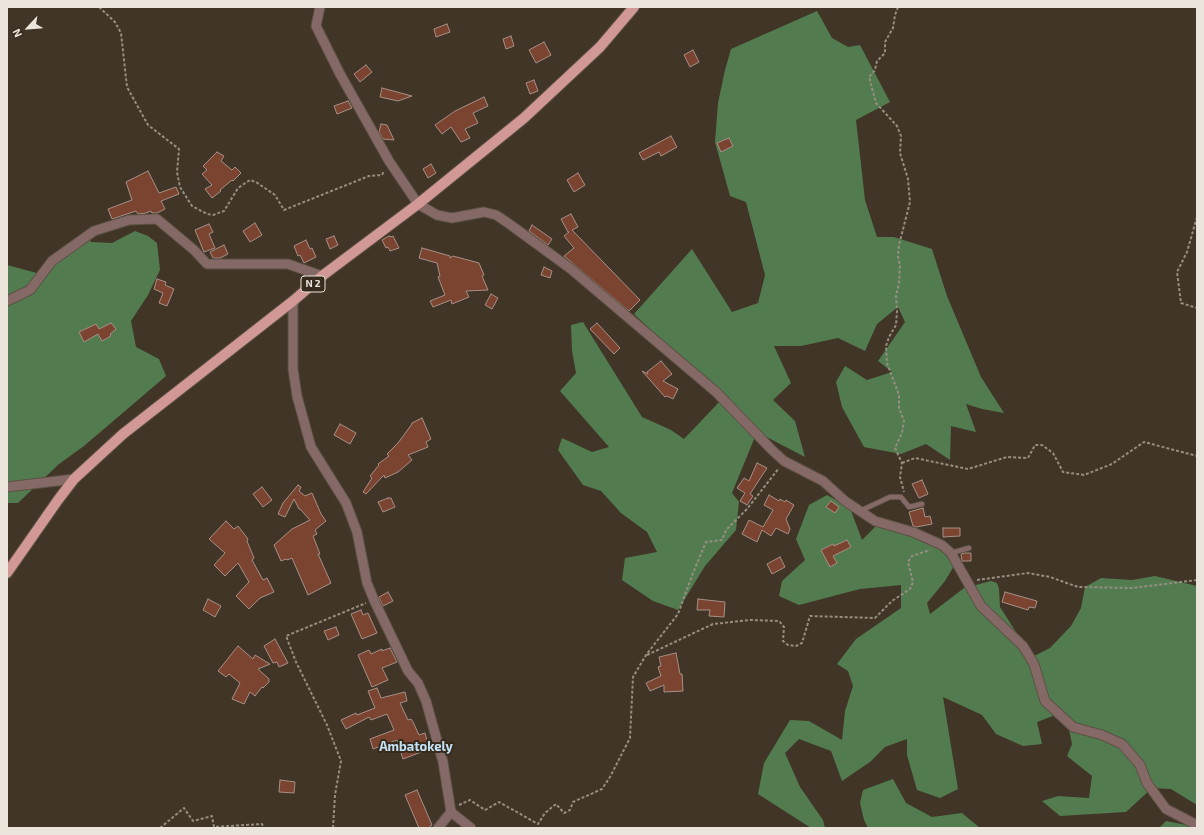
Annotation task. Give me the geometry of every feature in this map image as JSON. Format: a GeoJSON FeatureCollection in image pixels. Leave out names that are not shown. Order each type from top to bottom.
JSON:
{"type":"FeatureCollection","features":[{"type":"Feature","properties":{"kind":"main road","name":"N 2"},"geometry":{"type":"LineString","coordinates":[[7,573],[74,479],[123,434],[294,301],[322,276],[418,204],[524,118],[600,46],[634,7]]}},
{"type":"Feature","properties":{"kind":"street"},"geometry":{"type":"LineString","coordinates":[[320,7],[316,26],[363,117],[389,161],[418,204],[437,215],[452,218],[484,212],[496,215],[571,269],[716,392],[784,461],[823,481],[860,511],[875,521],[913,532],[942,545],[951,553],[981,606],[1023,646],[1034,664],[1046,701],[1073,727],[1102,734],[1122,744],[1140,765],[1147,783],[1166,809],[1197,825]]}},
{"type":"Feature","properties":{"kind":"street"},"geometry":{"type":"LineString","coordinates":[[7,301],[30,290],[52,261],[94,231],[129,220],[157,219],[194,250],[207,264],[288,264],[322,276]]}},
{"type":"Feature","properties":{"kind":"street"},"geometry":{"type":"LineString","coordinates":[[294,301],[293,370],[297,396],[311,446],[346,503],[357,532],[367,583],[408,671],[418,683],[426,701],[443,762],[451,812],[471,828]]}},
{"type":"Feature","properties":{"kind":"street"},"geometry":{"type":"LineString","coordinates":[[7,487],[74,479]]}},
{"type":"Feature","properties":{"kind":"street"},"geometry":{"type":"LineString","coordinates":[[438,828],[451,812]]}},
{"type":"Feature","properties":{"kind":"lane"},"geometry":{"type":"LineString","coordinates":[[860,511],[890,498],[902,497],[909,507],[922,504]]}},
{"type":"Feature","properties":{"kind":"lane"},"geometry":{"type":"LineString","coordinates":[[951,553],[969,548]]}},
{"type":"Feature","properties":{"kind":"path"},"geometry":{"type":"LineString","coordinates":[[99,7],[114,22],[121,33],[127,87],[130,94],[148,125],[179,149],[177,172],[180,187],[192,206],[207,214],[213,215],[224,211],[238,188],[250,180],[256,182],[275,195],[284,210],[369,176],[382,175],[389,161]]}},
{"type":"Feature","properties":{"kind":"path"},"geometry":{"type":"LineString","coordinates":[[898,7],[894,15],[893,28],[885,42],[885,53],[877,61],[875,70],[869,77],[876,103],[897,126],[901,136],[900,153],[908,179],[910,202],[899,245],[898,256],[900,266],[896,296],[896,325],[886,346],[887,363],[899,395],[899,408],[904,421],[902,433],[895,448],[902,463],[900,477],[905,494],[912,507]]}},
{"type":"Feature","properties":{"kind":"path"},"geometry":{"type":"LineString","coordinates":[[1197,217],[1187,252],[1177,272],[1181,303],[1197,308]]}},
{"type":"Feature","properties":{"kind":"path"},"geometry":{"type":"LineString","coordinates":[[902,463],[915,458],[968,469],[1007,457],[1028,458],[1035,445],[1042,445],[1053,453],[1063,472],[1084,475],[1112,464],[1144,442],[1197,456]]}},
{"type":"Feature","properties":{"kind":"path"},"geometry":{"type":"LineString","coordinates":[[451,812],[459,804],[470,800],[485,810],[499,802],[538,824],[546,813],[556,804],[564,812],[570,810],[573,802],[602,789],[610,777],[630,738],[633,677],[646,655],[678,614],[706,542],[722,540],[726,530],[747,509],[784,461]]}},
{"type":"Feature","properties":{"kind":"path"},"geometry":{"type":"LineString","coordinates":[[646,655],[713,624],[750,620],[780,621],[784,627],[783,641],[788,645],[796,646],[802,643],[810,616],[875,618],[892,601],[910,589],[913,582],[908,562],[912,556],[942,545]]}},
{"type":"Feature","properties":{"kind":"path"},"geometry":{"type":"LineString","coordinates":[[968,581],[1028,573],[1050,577],[1078,587],[1132,588],[1197,580]]}},
{"type":"Feature","properties":{"kind":"path"},"geometry":{"type":"LineString","coordinates":[[334,828],[335,794],[341,761],[327,725],[296,662],[286,636],[374,600]]}},
{"type":"Feature","properties":{"kind":"path"},"geometry":{"type":"LineString","coordinates":[[160,828],[184,808],[193,821],[212,816],[214,827],[262,824],[264,828]]}},
{"type":"Feature","properties":{"kind":"green space"},"geometry":{"type":"Polygon","coordinates":[[[817,11],[832,38],[848,47],[860,45],[890,102],[856,120],[865,200],[877,237],[894,237],[932,249],[947,296],[981,377],[1004,413],[966,404],[976,432],[951,426],[950,460],[926,444],[901,454],[864,447],[842,407],[836,382],[845,366],[867,380],[892,372],[878,361],[905,322],[898,307],[877,324],[865,351],[838,338],[801,346],[774,346],[791,383],[773,400],[795,421],[805,457],[757,432],[732,493],[739,502],[736,530],[705,566],[678,610],[653,601],[622,580],[625,558],[657,552],[647,532],[621,513],[601,491],[583,485],[558,450],[562,438],[592,452],[609,447],[560,391],[576,373],[572,351],[571,325],[583,322],[642,417],[671,430],[684,439],[723,398],[634,314],[692,249],[732,312],[758,303],[765,275],[746,202],[730,196],[715,142],[718,103],[731,49],[817,11]]]}},
{"type":"Feature","properties":{"kind":"green space"},"geometry":{"type":"Polygon","coordinates":[[[135,231],[148,236],[157,243],[160,270],[148,295],[131,321],[136,347],[159,359],[166,376],[84,446],[59,464],[18,503],[7,503],[7,265],[37,273],[87,232],[91,242],[112,243],[135,231]]]}},
{"type":"Feature","properties":{"kind":"green space"},"geometry":{"type":"Polygon","coordinates":[[[827,495],[850,508],[862,540],[875,527],[896,526],[918,540],[942,550],[954,566],[945,581],[927,603],[930,614],[964,588],[991,581],[997,583],[999,589],[1000,607],[1032,657],[1050,648],[1071,626],[1081,608],[1085,587],[1101,578],[1132,580],[1155,576],[1197,586],[1197,805],[1171,789],[1152,788],[1126,812],[1060,816],[1042,801],[1058,796],[1089,798],[1092,776],[1067,756],[1072,744],[1069,729],[1053,716],[1037,722],[1042,744],[1023,746],[996,734],[982,715],[943,697],[958,789],[940,798],[917,790],[907,755],[907,739],[885,747],[870,762],[842,781],[831,751],[799,739],[785,753],[800,787],[823,820],[825,828],[811,828],[758,794],[764,763],[790,720],[809,721],[842,740],[845,711],[853,686],[848,671],[837,664],[856,639],[901,608],[901,585],[860,589],[799,605],[779,596],[782,581],[805,560],[796,539],[809,505],[827,495]]]}},
{"type":"Feature","properties":{"kind":"green space"},"geometry":{"type":"Polygon","coordinates":[[[893,779],[906,803],[932,817],[962,813],[980,828],[868,828],[864,820],[860,803],[863,790],[893,779]]]}},
{"type":"Feature","properties":{"kind":"green space"},"geometry":{"type":"Polygon","coordinates":[[[1166,821],[1197,827],[1197,828],[1159,828],[1166,821]]]}},
{"type":"Feature","properties":{"kind":"building"},"geometry":{"type":"Polygon","coordinates":[[[447,24],[450,32],[436,37],[434,29],[447,24]]]}},
{"type":"Feature","properties":{"kind":"building"},"geometry":{"type":"Polygon","coordinates":[[[511,36],[514,46],[506,49],[503,39],[511,36]]]}},
{"type":"Feature","properties":{"kind":"building"},"geometry":{"type":"Polygon","coordinates":[[[544,42],[551,55],[536,63],[529,50],[544,42]]]}},
{"type":"Feature","properties":{"kind":"building"},"geometry":{"type":"Polygon","coordinates":[[[693,50],[699,62],[690,67],[684,55],[693,50]]]}},
{"type":"Feature","properties":{"kind":"building"},"geometry":{"type":"Polygon","coordinates":[[[366,65],[372,72],[360,82],[354,74],[366,65]]]}},
{"type":"Feature","properties":{"kind":"building"},"geometry":{"type":"Polygon","coordinates":[[[534,80],[538,91],[530,94],[526,83],[534,80]]]}},
{"type":"Feature","properties":{"kind":"building"},"geometry":{"type":"Polygon","coordinates":[[[382,88],[412,96],[398,101],[380,97],[382,88]]]}},
{"type":"Feature","properties":{"kind":"building"},"geometry":{"type":"Polygon","coordinates":[[[484,97],[488,106],[473,113],[478,123],[465,129],[470,138],[461,142],[451,127],[442,134],[435,125],[455,111],[484,97]]]}},
{"type":"Feature","properties":{"kind":"building"},"geometry":{"type":"Polygon","coordinates":[[[348,101],[352,108],[337,114],[334,106],[348,101]]]}},
{"type":"Feature","properties":{"kind":"building"},"geometry":{"type":"Polygon","coordinates":[[[381,124],[387,125],[394,140],[383,139],[379,132],[381,124]]]}},
{"type":"Feature","properties":{"kind":"building"},"geometry":{"type":"Polygon","coordinates":[[[671,136],[677,147],[661,156],[659,152],[643,160],[639,153],[671,136]]]}},
{"type":"Feature","properties":{"kind":"building"},"geometry":{"type":"Polygon","coordinates":[[[729,138],[733,146],[721,152],[717,143],[729,138]]]}},
{"type":"Feature","properties":{"kind":"building"},"geometry":{"type":"Polygon","coordinates":[[[217,152],[224,156],[221,161],[232,170],[235,167],[241,173],[212,198],[205,189],[212,185],[202,174],[207,170],[203,166],[217,152]]]}},
{"type":"Feature","properties":{"kind":"building"},"geometry":{"type":"Polygon","coordinates":[[[431,164],[436,173],[428,178],[423,169],[431,164]]]}},
{"type":"Feature","properties":{"kind":"building"},"geometry":{"type":"Polygon","coordinates":[[[148,171],[159,193],[176,187],[179,194],[161,201],[165,209],[157,213],[152,213],[151,211],[138,214],[136,211],[112,219],[108,209],[132,200],[126,182],[148,171]]]}},
{"type":"Feature","properties":{"kind":"building"},"geometry":{"type":"Polygon","coordinates":[[[578,173],[585,185],[574,192],[567,180],[578,173]]]}},
{"type":"Feature","properties":{"kind":"building"},"geometry":{"type":"Polygon","coordinates":[[[571,214],[578,227],[572,230],[640,300],[629,311],[564,256],[574,248],[564,236],[569,232],[561,219],[571,214]]]}},
{"type":"Feature","properties":{"kind":"building"},"geometry":{"type":"Polygon","coordinates":[[[255,223],[262,235],[250,242],[243,231],[255,223]]]}},
{"type":"Feature","properties":{"kind":"building"},"geometry":{"type":"Polygon","coordinates":[[[209,224],[213,232],[209,234],[215,248],[204,252],[195,230],[209,224]]]}},
{"type":"Feature","properties":{"kind":"building"},"geometry":{"type":"Polygon","coordinates":[[[532,225],[552,239],[548,245],[529,231],[532,225]]]}},
{"type":"Feature","properties":{"kind":"building"},"geometry":{"type":"Polygon","coordinates":[[[334,236],[338,245],[330,249],[326,239],[334,236]]]}},
{"type":"Feature","properties":{"kind":"building"},"geometry":{"type":"Polygon","coordinates":[[[389,236],[393,236],[399,248],[390,251],[388,247],[386,248],[382,240],[389,236]]]}},
{"type":"Feature","properties":{"kind":"building"},"geometry":{"type":"Polygon","coordinates":[[[306,240],[316,257],[304,263],[300,255],[298,256],[294,246],[306,240]]]}},
{"type":"Feature","properties":{"kind":"building"},"geometry":{"type":"Polygon","coordinates":[[[224,245],[228,254],[220,258],[213,258],[210,252],[224,245]]]}},
{"type":"Feature","properties":{"kind":"building"},"geometry":{"type":"Polygon","coordinates":[[[422,248],[450,256],[450,258],[453,256],[479,263],[484,275],[482,276],[488,290],[466,291],[469,297],[452,304],[451,300],[433,307],[430,301],[445,295],[438,277],[440,276],[437,263],[419,258],[422,248]]]}},
{"type":"Feature","properties":{"kind":"building"},"geometry":{"type":"Polygon","coordinates":[[[544,267],[552,271],[550,278],[541,275],[544,267]]]}},
{"type":"Feature","properties":{"kind":"building"},"geometry":{"type":"Polygon","coordinates":[[[157,279],[166,282],[165,285],[174,289],[167,306],[159,303],[163,293],[154,289],[157,279]]]}},
{"type":"Feature","properties":{"kind":"building"},"geometry":{"type":"Polygon","coordinates":[[[491,294],[498,298],[492,309],[485,305],[491,294]]]}},
{"type":"Feature","properties":{"kind":"building"},"geometry":{"type":"Polygon","coordinates":[[[111,323],[116,329],[110,334],[111,336],[102,341],[98,334],[84,342],[79,332],[96,324],[99,329],[111,323]]]}},
{"type":"Feature","properties":{"kind":"building"},"geometry":{"type":"Polygon","coordinates":[[[597,323],[620,348],[614,354],[590,329],[597,323]]]}},
{"type":"Feature","properties":{"kind":"building"},"geometry":{"type":"Polygon","coordinates":[[[661,361],[672,374],[663,381],[678,389],[673,399],[667,396],[665,397],[642,371],[648,374],[647,372],[661,361]]]}},
{"type":"Feature","properties":{"kind":"building"},"geometry":{"type":"Polygon","coordinates":[[[422,418],[431,439],[426,442],[428,447],[408,455],[412,460],[398,472],[385,478],[384,475],[366,494],[363,492],[372,478],[370,476],[379,465],[378,464],[389,456],[387,454],[398,443],[412,423],[422,418]]]}},
{"type":"Feature","properties":{"kind":"building"},"geometry":{"type":"Polygon","coordinates":[[[340,424],[356,433],[350,444],[334,435],[340,424]]]}},
{"type":"Feature","properties":{"kind":"building"},"geometry":{"type":"Polygon","coordinates":[[[757,463],[767,468],[750,494],[753,496],[747,505],[740,501],[745,493],[737,488],[744,478],[749,481],[757,463]]]}},
{"type":"Feature","properties":{"kind":"building"},"geometry":{"type":"Polygon","coordinates":[[[922,480],[928,494],[919,498],[912,484],[922,480]]]}},
{"type":"Feature","properties":{"kind":"building"},"geometry":{"type":"Polygon","coordinates":[[[298,485],[301,487],[299,491],[305,496],[312,493],[321,514],[326,521],[315,530],[317,534],[313,536],[320,554],[318,554],[331,583],[308,595],[292,558],[281,561],[274,545],[292,529],[310,520],[299,509],[294,499],[285,517],[278,514],[283,503],[298,485]]]}},
{"type":"Feature","properties":{"kind":"building"},"geometry":{"type":"Polygon","coordinates":[[[262,487],[272,500],[263,507],[253,494],[262,487]]]}},
{"type":"Feature","properties":{"kind":"building"},"geometry":{"type":"Polygon","coordinates":[[[769,495],[779,501],[780,499],[785,502],[786,500],[794,505],[786,519],[790,529],[788,534],[776,528],[771,536],[762,530],[757,542],[742,534],[749,520],[763,527],[773,510],[764,505],[769,495]]]}},
{"type":"Feature","properties":{"kind":"building"},"geometry":{"type":"Polygon","coordinates":[[[391,498],[395,507],[383,512],[378,502],[391,498]]]}},
{"type":"Feature","properties":{"kind":"building"},"geometry":{"type":"Polygon","coordinates":[[[831,501],[839,507],[835,513],[826,507],[831,501]]]}},
{"type":"Feature","properties":{"kind":"building"},"geometry":{"type":"Polygon","coordinates":[[[923,508],[925,517],[930,516],[932,524],[916,527],[913,526],[909,512],[923,508]]]}},
{"type":"Feature","properties":{"kind":"building"},"geometry":{"type":"Polygon","coordinates":[[[226,521],[234,529],[238,526],[248,539],[247,541],[254,558],[252,560],[263,580],[267,578],[274,592],[260,598],[249,609],[236,596],[249,582],[238,563],[225,576],[214,565],[225,553],[209,539],[226,521]]]}},
{"type":"Feature","properties":{"kind":"building"},"geometry":{"type":"Polygon","coordinates":[[[943,528],[960,528],[960,536],[943,537],[943,528]]]}},
{"type":"Feature","properties":{"kind":"building"},"geometry":{"type":"Polygon","coordinates":[[[847,540],[851,547],[833,556],[837,563],[830,567],[821,550],[833,544],[834,546],[847,540]]]}},
{"type":"Feature","properties":{"kind":"building"},"geometry":{"type":"Polygon","coordinates":[[[971,553],[971,561],[962,561],[961,554],[971,553]]]}},
{"type":"Feature","properties":{"kind":"building"},"geometry":{"type":"Polygon","coordinates":[[[780,557],[785,567],[772,574],[767,564],[780,557]]]}},
{"type":"Feature","properties":{"kind":"building"},"geometry":{"type":"Polygon","coordinates":[[[388,592],[393,601],[383,606],[379,597],[388,592]]]}},
{"type":"Feature","properties":{"kind":"building"},"geometry":{"type":"Polygon","coordinates":[[[1005,592],[1037,601],[1035,608],[1029,607],[1028,610],[1002,602],[1005,592]]]}},
{"type":"Feature","properties":{"kind":"building"},"geometry":{"type":"Polygon","coordinates":[[[208,599],[221,606],[215,617],[203,610],[208,599]]]}},
{"type":"Feature","properties":{"kind":"building"},"geometry":{"type":"Polygon","coordinates":[[[698,599],[725,602],[724,617],[709,616],[710,610],[697,610],[698,599]]]}},
{"type":"Feature","properties":{"kind":"building"},"geometry":{"type":"Polygon","coordinates":[[[361,610],[363,615],[368,613],[377,633],[362,639],[351,614],[361,610]]]}},
{"type":"Feature","properties":{"kind":"building"},"geometry":{"type":"Polygon","coordinates":[[[336,627],[339,635],[328,640],[324,631],[336,627]]]}},
{"type":"Feature","properties":{"kind":"building"},"geometry":{"type":"Polygon","coordinates":[[[275,639],[288,663],[279,667],[277,662],[273,663],[264,646],[275,639]]]}},
{"type":"Feature","properties":{"kind":"building"},"geometry":{"type":"Polygon","coordinates":[[[238,646],[253,659],[255,655],[270,664],[258,669],[269,679],[269,682],[263,688],[262,687],[255,696],[250,692],[244,704],[232,699],[240,683],[229,674],[226,677],[218,671],[238,646]]]}},
{"type":"Feature","properties":{"kind":"building"},"geometry":{"type":"Polygon","coordinates":[[[390,648],[397,662],[382,668],[388,680],[372,687],[358,655],[369,650],[371,654],[382,649],[382,651],[390,648]]]}},
{"type":"Feature","properties":{"kind":"building"},"geometry":{"type":"Polygon","coordinates":[[[676,653],[680,674],[682,674],[683,691],[664,692],[664,685],[650,691],[646,683],[661,676],[658,667],[661,666],[659,657],[676,653]]]}},
{"type":"Feature","properties":{"kind":"building"},"geometry":{"type":"Polygon","coordinates":[[[377,688],[381,698],[405,692],[407,701],[400,703],[408,720],[411,719],[419,735],[425,733],[429,749],[403,759],[397,740],[373,749],[370,739],[394,730],[387,714],[371,720],[369,717],[346,729],[341,720],[356,713],[357,715],[375,708],[368,691],[377,688]]]}},
{"type":"Feature","properties":{"kind":"building"},"geometry":{"type":"Polygon","coordinates":[[[280,780],[295,782],[294,793],[279,792],[280,780]]]}},
{"type":"Feature","properties":{"kind":"building"},"geometry":{"type":"Polygon","coordinates":[[[417,790],[432,825],[430,826],[431,828],[419,828],[405,795],[417,790]]]}},
{"type":"Feature","properties":{"kind":"district","name":"Ambatokely"},"geometry":{"type":"Point","coordinates":[416,747]}}]}
